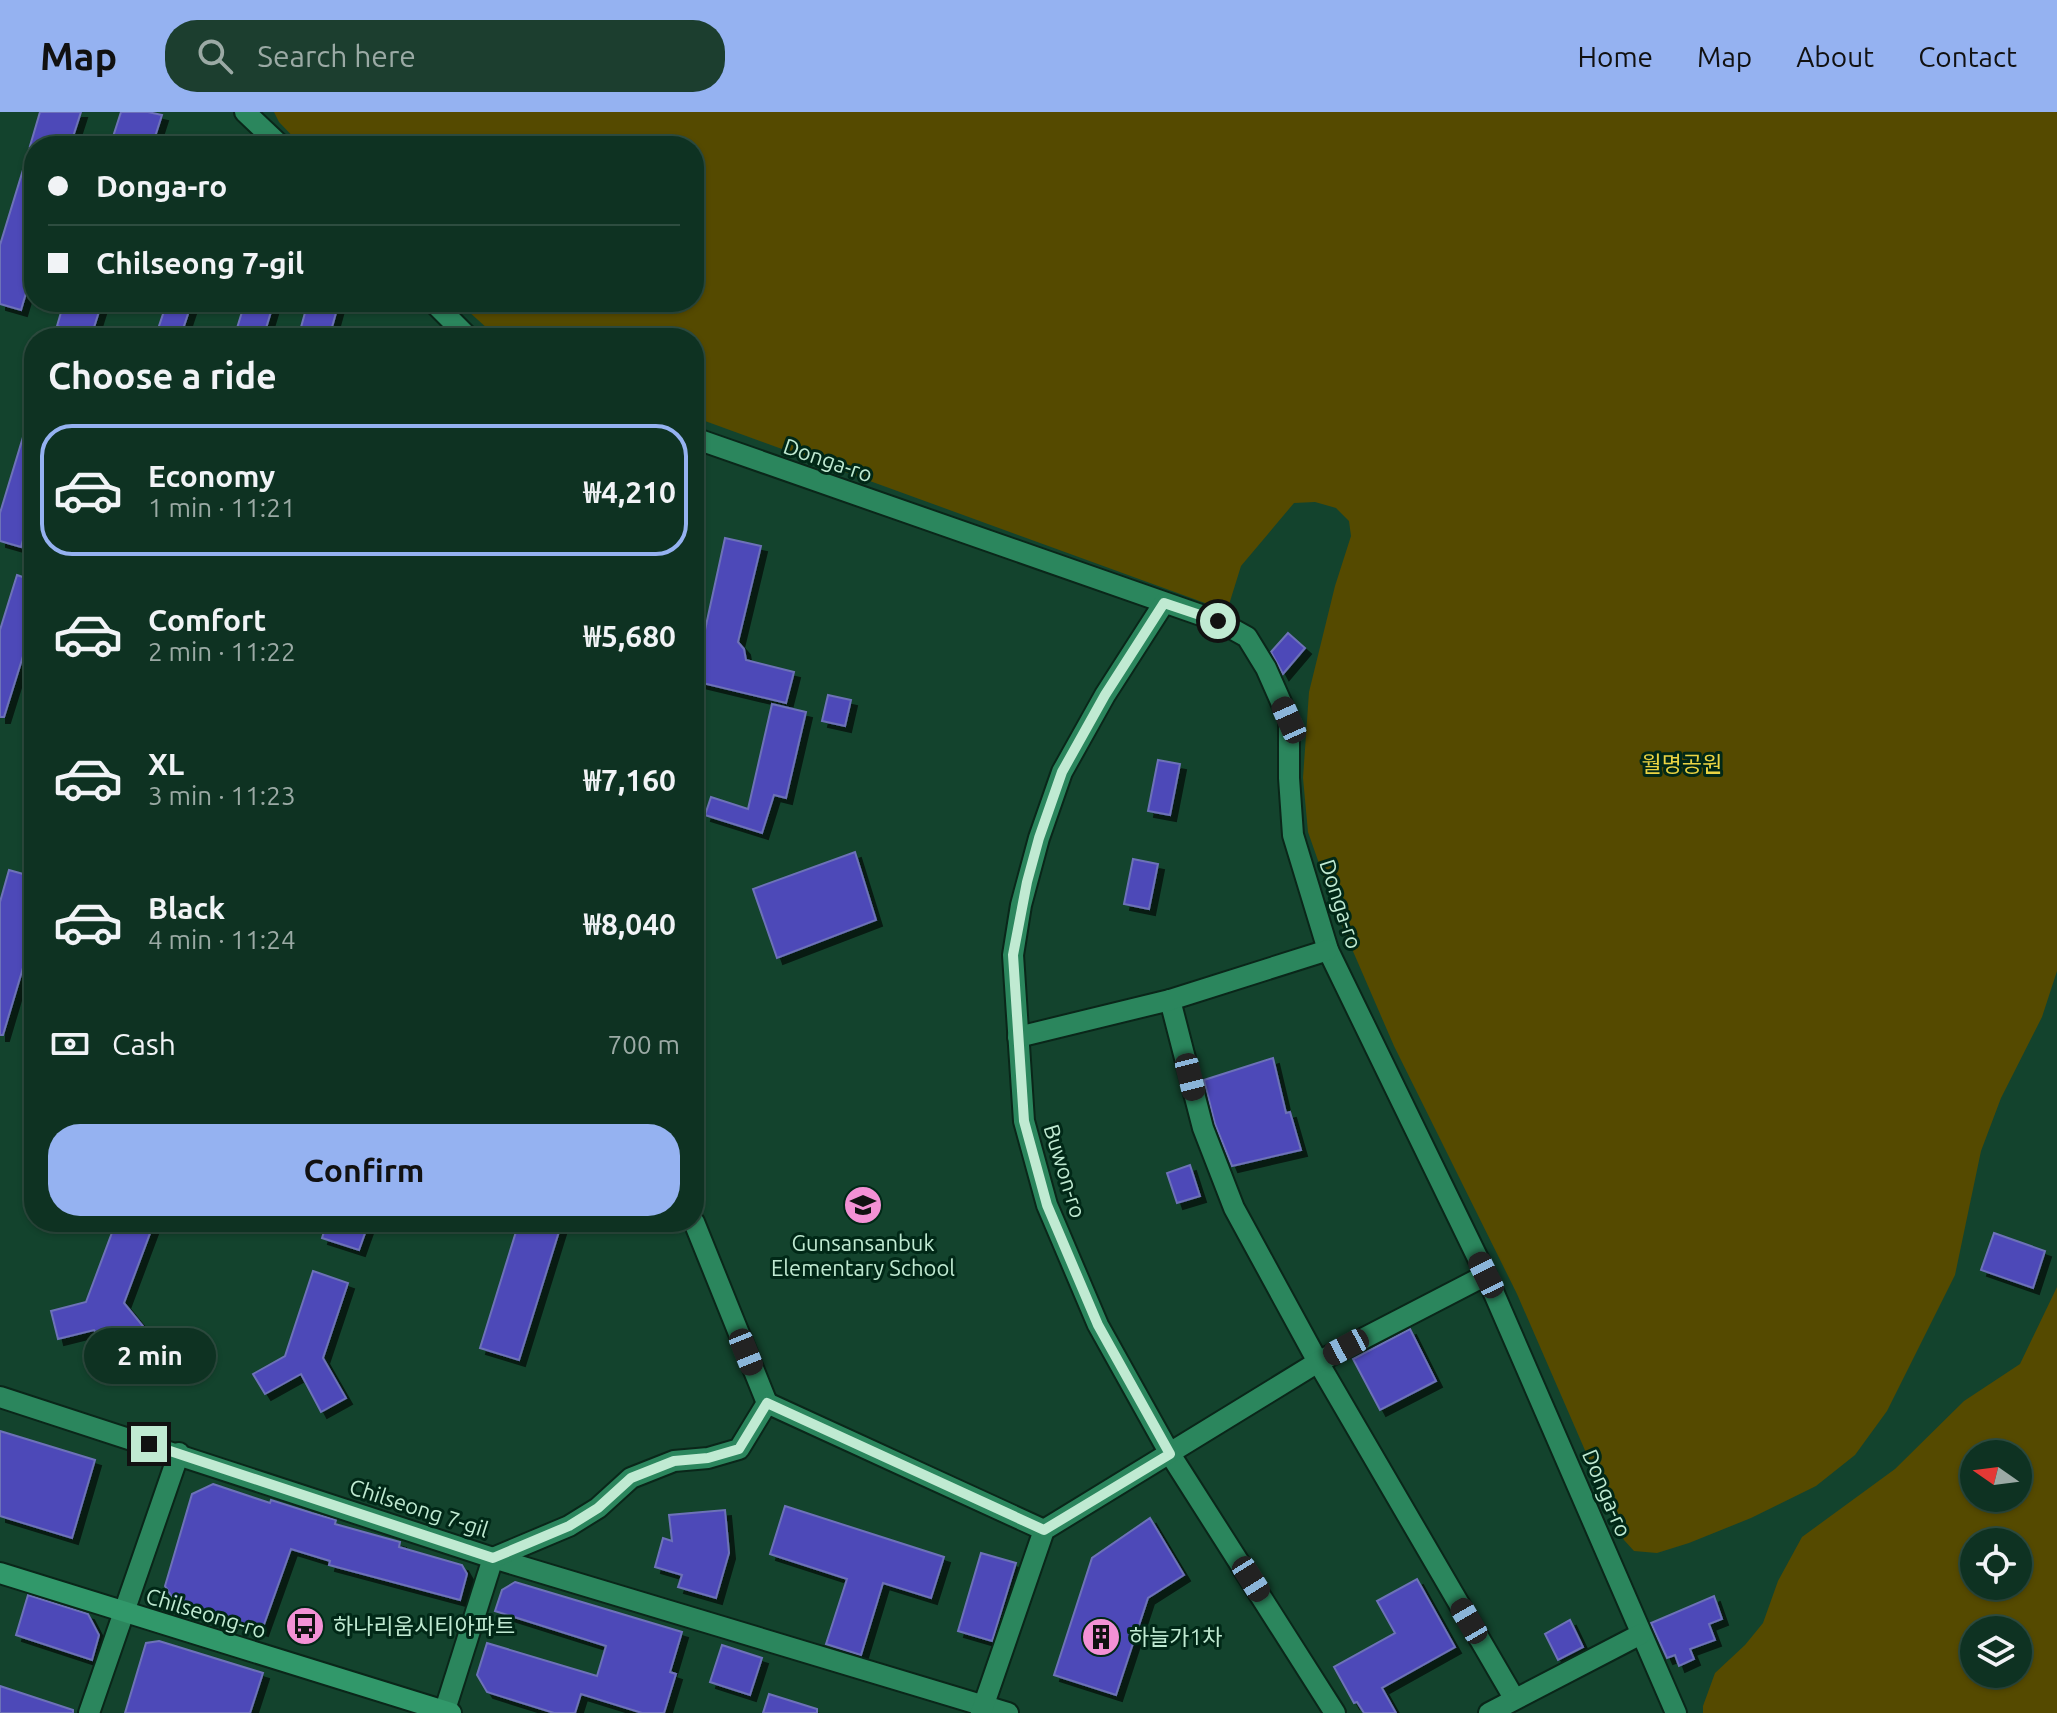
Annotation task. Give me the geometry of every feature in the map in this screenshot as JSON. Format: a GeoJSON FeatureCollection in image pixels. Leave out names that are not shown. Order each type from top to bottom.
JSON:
{"type":"FeatureCollection","features":[{"type":"Feature","properties":{"kind":"street"},"geometry":{"type":"LineString","coordinates":[[245,112],[270,136]]}},
{"type":"Feature","properties":{"kind":"street"},"geometry":{"type":"LineString","coordinates":[[443,312],[459,328]]}},
{"type":"Feature","properties":{"kind":"street","name":"Donga-ro"},"geometry":{"type":"LineString","coordinates":[[704,442],[1218,621],[1247,637],[1266,668],[1289,720],[1293,835],[1328,950],[1486,1275],[1676,1713]]}},
{"type":"Feature","properties":{"kind":"street","name":"Buwon-ro"},"geometry":{"type":"LineString","coordinates":[[1164,603],[1105,695],[1062,772],[1039,838],[1021,905],[1013,955],[1024,1121],[1047,1205],[1098,1325],[1170,1454],[1335,1713]]}},
{"type":"Feature","properties":{"kind":"street"},"geometry":{"type":"LineString","coordinates":[[1018,1037],[1170,1000],[1328,950]]}},
{"type":"Feature","properties":{"kind":"street"},"geometry":{"type":"LineString","coordinates":[[1170,1000],[1203,1128],[1234,1208],[1318,1362],[1514,1698]]}},
{"type":"Feature","properties":{"kind":"street"},"geometry":{"type":"LineString","coordinates":[[698,1232],[767,1403],[1044,1530]]}},
{"type":"Feature","properties":{"kind":"street"},"geometry":{"type":"LineString","coordinates":[[982,1709],[1044,1530],[1318,1362],[1486,1275]]}},
{"type":"Feature","properties":{"kind":"street","name":"Chilseong 7-gil"},"geometry":{"type":"LineString","coordinates":[[0,1397],[493,1558],[982,1709],[1008,1713]]}},
{"type":"Feature","properties":{"kind":"street"},"geometry":{"type":"LineString","coordinates":[[446,1712],[493,1558],[569,1526],[598,1508],[631,1478],[674,1461],[708,1458],[739,1449],[767,1403]]}},
{"type":"Feature","properties":{"kind":"street"},"geometry":{"type":"LineString","coordinates":[[89,1713],[179,1453]]}},
{"type":"Feature","properties":{"kind":"street","name":"Chilseong-ro"},"geometry":{"type":"LineString","coordinates":[[0,1573],[446,1712]]}},
{"type":"Feature","properties":{"kind":"street"},"geometry":{"type":"LineString","coordinates":[[1489,1713],[1641,1634]]}},
{"type":"Feature","properties":{"kind":"green space","name":"월명공원"},"geometry":{"type":"Polygon","coordinates":[[[274,112],[2057,112],[2057,971],[2042,1017],[2001,1098],[1981,1151],[1955,1275],[1887,1411],[1855,1455],[1816,1486],[1751,1518],[1689,1543],[1657,1553],[1634,1551],[1624,1540],[1517,1294],[1394,1046],[1336,912],[1308,832],[1303,778],[1309,692],[1335,586],[1351,536],[1349,521],[1336,508],[1315,502],[1294,503],[1241,566],[1227,611],[704,421],[704,328],[487,328],[469,312],[704,312],[704,136],[292,136],[274,112]]]}},
{"type":"Feature","properties":{"kind":"green space"},"geometry":{"type":"Polygon","coordinates":[[[2057,1287],[2057,1713],[1703,1713],[1715,1673],[1763,1623],[1778,1581],[1802,1537],[1895,1469],[1964,1401],[2020,1364],[2057,1287]]]}},
{"type":"Feature","properties":{"kind":"building"},"geometry":{"type":"Polygon","coordinates":[[[40,112],[81,112],[73,136],[33,136],[40,112]]]}},
{"type":"Feature","properties":{"kind":"building"},"geometry":{"type":"Polygon","coordinates":[[[121,112],[162,115],[155,136],[113,136],[121,112]]]}},
{"type":"Feature","properties":{"kind":"building"},"geometry":{"type":"Polygon","coordinates":[[[24,167],[24,300],[21,310],[0,304],[0,245],[24,167]]]}},
{"type":"Feature","properties":{"kind":"building"},"geometry":{"type":"Polygon","coordinates":[[[61,312],[99,312],[94,328],[57,326],[61,312]]]}},
{"type":"Feature","properties":{"kind":"building"},"geometry":{"type":"Polygon","coordinates":[[[164,312],[189,312],[183,328],[158,328],[164,312]]]}},
{"type":"Feature","properties":{"kind":"building"},"geometry":{"type":"Polygon","coordinates":[[[242,312],[271,312],[266,328],[237,328],[242,312]]]}},
{"type":"Feature","properties":{"kind":"building"},"geometry":{"type":"Polygon","coordinates":[[[305,312],[336,312],[332,328],[301,328],[305,312]]]}},
{"type":"Feature","properties":{"kind":"building"},"geometry":{"type":"Polygon","coordinates":[[[24,434],[24,537],[21,547],[0,541],[0,513],[24,434]]]}},
{"type":"Feature","properties":{"kind":"building"},"geometry":{"type":"Polygon","coordinates":[[[725,538],[761,546],[738,642],[744,649],[746,660],[794,672],[786,703],[704,683],[704,635],[725,538]]]}},
{"type":"Feature","properties":{"kind":"building"},"geometry":{"type":"Polygon","coordinates":[[[17,575],[24,577],[24,653],[4,717],[0,717],[0,630],[17,575]]]}},
{"type":"Feature","properties":{"kind":"building"},"geometry":{"type":"Polygon","coordinates":[[[1288,633],[1305,648],[1283,674],[1271,652],[1288,633]]]}},
{"type":"Feature","properties":{"kind":"building"},"geometry":{"type":"Polygon","coordinates":[[[828,695],[851,700],[845,726],[822,721],[828,695]]]}},
{"type":"Feature","properties":{"kind":"building"},"geometry":{"type":"Polygon","coordinates":[[[772,704],[806,712],[786,798],[774,795],[762,833],[705,815],[711,797],[748,809],[772,704]]]}},
{"type":"Feature","properties":{"kind":"building"},"geometry":{"type":"Polygon","coordinates":[[[1158,760],[1180,764],[1170,815],[1148,811],[1158,760]]]}},
{"type":"Feature","properties":{"kind":"building"},"geometry":{"type":"Polygon","coordinates":[[[855,852],[876,920],[777,958],[753,889],[855,852]]]}},
{"type":"Feature","properties":{"kind":"building"},"geometry":{"type":"Polygon","coordinates":[[[1133,859],[1158,864],[1149,909],[1124,904],[1133,859]]]}},
{"type":"Feature","properties":{"kind":"building"},"geometry":{"type":"Polygon","coordinates":[[[9,870],[24,874],[24,965],[3,1035],[0,1035],[0,902],[9,870]]]}},
{"type":"Feature","properties":{"kind":"building"},"geometry":{"type":"Polygon","coordinates":[[[1273,1058],[1286,1113],[1290,1112],[1301,1150],[1232,1166],[1215,1124],[1204,1080],[1273,1058]]]}},
{"type":"Feature","properties":{"kind":"building"},"geometry":{"type":"Polygon","coordinates":[[[1190,1165],[1200,1196],[1177,1203],[1167,1173],[1190,1165]]]}},
{"type":"Feature","properties":{"kind":"building"},"geometry":{"type":"Polygon","coordinates":[[[112,1232],[151,1232],[124,1303],[147,1331],[116,1357],[94,1330],[58,1339],[51,1311],[86,1302],[112,1232]]]}},
{"type":"Feature","properties":{"kind":"building"},"geometry":{"type":"Polygon","coordinates":[[[324,1232],[365,1232],[359,1250],[322,1238],[324,1232]]]}},
{"type":"Feature","properties":{"kind":"building"},"geometry":{"type":"Polygon","coordinates":[[[516,1232],[559,1232],[519,1360],[480,1348],[516,1232]]]}},
{"type":"Feature","properties":{"kind":"building"},"geometry":{"type":"Polygon","coordinates":[[[1994,1233],[2045,1251],[2033,1288],[1981,1270],[1994,1233]]]}},
{"type":"Feature","properties":{"kind":"building"},"geometry":{"type":"Polygon","coordinates":[[[313,1271],[348,1283],[323,1358],[346,1398],[321,1412],[301,1374],[265,1394],[253,1374],[285,1356],[313,1271]]]}},
{"type":"Feature","properties":{"kind":"building"},"geometry":{"type":"Polygon","coordinates":[[[1410,1329],[1436,1381],[1380,1410],[1353,1359],[1410,1329]]]}},
{"type":"Feature","properties":{"kind":"building"},"geometry":{"type":"Polygon","coordinates":[[[0,1431],[95,1460],[72,1538],[0,1516],[0,1431]]]}},
{"type":"Feature","properties":{"kind":"building"},"geometry":{"type":"Polygon","coordinates":[[[213,1484],[336,1520],[335,1524],[400,1542],[399,1547],[462,1565],[467,1574],[460,1600],[329,1565],[330,1561],[291,1549],[262,1630],[176,1603],[165,1586],[192,1494],[213,1484]]]}},
{"type":"Feature","properties":{"kind":"building"},"geometry":{"type":"Polygon","coordinates":[[[785,1506],[944,1557],[931,1598],[883,1583],[861,1655],[826,1644],[847,1579],[770,1554],[785,1506]]]}},
{"type":"Feature","properties":{"kind":"building"},"geometry":{"type":"Polygon","coordinates":[[[725,1510],[729,1553],[716,1598],[678,1587],[682,1575],[655,1567],[663,1538],[672,1541],[669,1515],[725,1510]]]}},
{"type":"Feature","properties":{"kind":"building","name":"하늘가1차"},"geometry":{"type":"Polygon","coordinates":[[[1150,1518],[1184,1575],[1148,1598],[1116,1695],[1054,1675],[1092,1558],[1150,1518]]]}},
{"type":"Feature","properties":{"kind":"building"},"geometry":{"type":"Polygon","coordinates":[[[981,1553],[1016,1563],[992,1641],[958,1631],[981,1553]]]}},
{"type":"Feature","properties":{"kind":"building"},"geometry":{"type":"Polygon","coordinates":[[[1417,1579],[1455,1647],[1382,1688],[1396,1713],[1364,1713],[1357,1702],[1354,1703],[1334,1667],[1395,1633],[1377,1601],[1417,1579]]]}},
{"type":"Feature","properties":{"kind":"building"},"geometry":{"type":"Polygon","coordinates":[[[515,1582],[682,1632],[670,1672],[676,1674],[664,1713],[642,1713],[581,1694],[575,1713],[554,1713],[487,1692],[477,1675],[487,1643],[597,1676],[606,1646],[495,1611],[502,1590],[515,1582]]]}},
{"type":"Feature","properties":{"kind":"building"},"geometry":{"type":"Polygon","coordinates":[[[28,1595],[88,1614],[99,1635],[92,1660],[16,1635],[28,1595]]]}},
{"type":"Feature","properties":{"kind":"building"},"geometry":{"type":"Polygon","coordinates":[[[1714,1596],[1722,1619],[1709,1624],[1715,1640],[1690,1649],[1694,1659],[1679,1666],[1675,1655],[1667,1658],[1651,1623],[1714,1596]]]}},
{"type":"Feature","properties":{"kind":"building"},"geometry":{"type":"Polygon","coordinates":[[[1570,1620],[1583,1647],[1558,1660],[1545,1634],[1570,1620]]]}},
{"type":"Feature","properties":{"kind":"building"},"geometry":{"type":"Polygon","coordinates":[[[159,1641],[263,1673],[250,1713],[125,1713],[146,1643],[159,1641]]]}},
{"type":"Feature","properties":{"kind":"building"},"geometry":{"type":"Polygon","coordinates":[[[722,1645],[762,1658],[750,1695],[710,1682],[722,1645]]]}},
{"type":"Feature","properties":{"kind":"building"},"geometry":{"type":"Polygon","coordinates":[[[0,1686],[73,1710],[73,1713],[0,1713],[0,1686]]]}},
{"type":"Feature","properties":{"kind":"building"},"geometry":{"type":"Polygon","coordinates":[[[769,1694],[817,1709],[817,1713],[763,1713],[769,1694]]]}},
{"type":"Feature","properties":{"kind":"place","name":"Gunsansanbuk Elementary School"},"geometry":{"type":"Point","coordinates":[863,1205]}},
{"type":"Feature","properties":{"kind":"place","name":"하나리움시티아파트"},"geometry":{"type":"Point","coordinates":[305,1626]}},
{"type":"Feature","properties":{"kind":"place","name":"하늘가1차"},"geometry":{"type":"Point","coordinates":[1101,1637]}},
{"type":"Feature","properties":{"kind":"route"},"geometry":{"type":"LineString","coordinates":[[149,1444],[493,1558],[569,1526],[598,1508],[631,1478],[674,1461],[708,1458],[739,1449],[767,1403],[1044,1530],[1170,1454],[1098,1325],[1047,1205],[1024,1121],[1013,955],[1021,905],[1050,805],[1062,772],[1105,695],[1164,603],[1218,621]]}}]}
